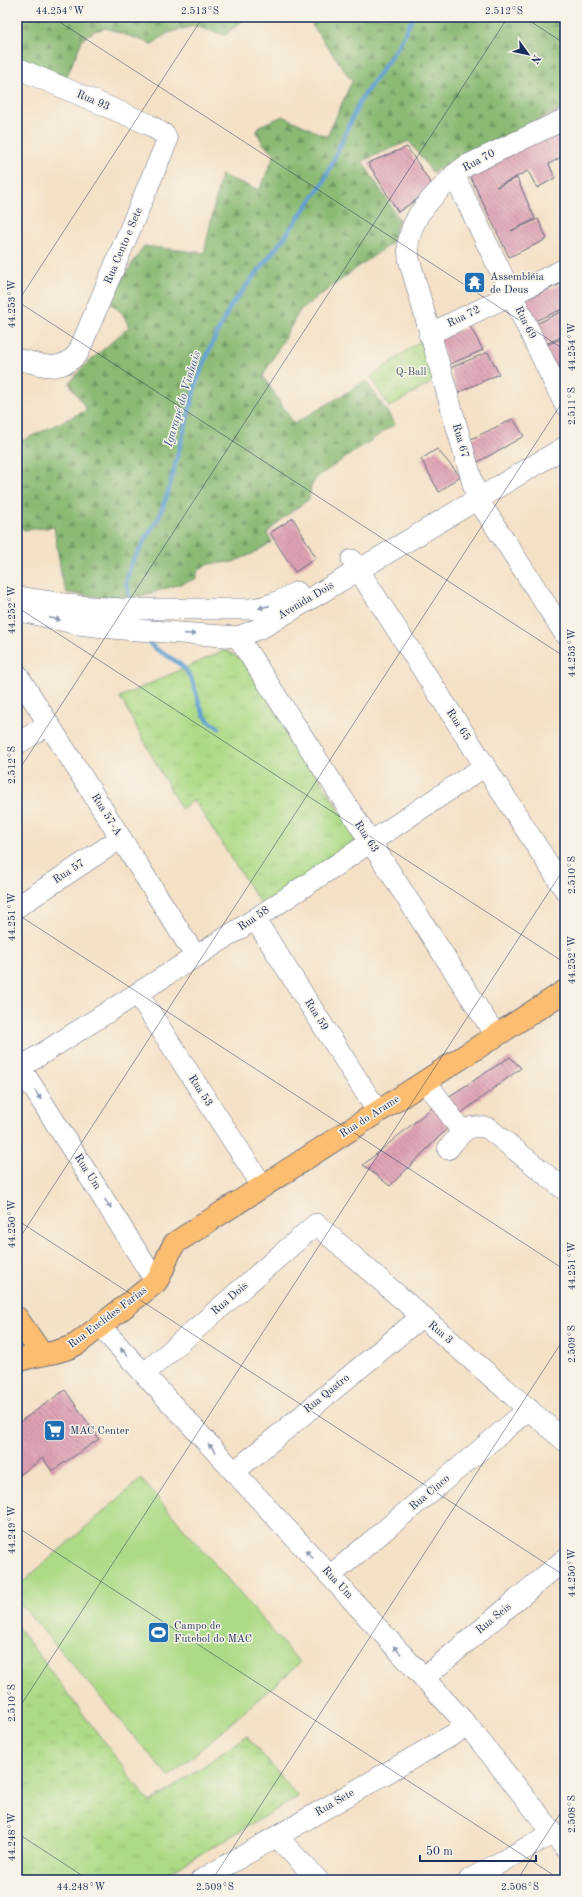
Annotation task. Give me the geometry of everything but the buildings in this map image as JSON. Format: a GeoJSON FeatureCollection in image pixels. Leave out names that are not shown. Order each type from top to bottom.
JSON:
{"type":"FeatureCollection","features":[{"type":"Feature","properties":{"kind":"main road","name":"Rua do Arame"},"geometry":{"type":"LineString","coordinates":[[175,1243],[565,991]]}},
{"type":"Feature","properties":{"kind":"main road","name":"Rua Euclídes Farias"},"geometry":{"type":"LineString","coordinates":[[17,1361],[41,1353],[63,1351],[100,1326],[156,1282],[161,1274],[168,1254],[175,1243]]}},
{"type":"Feature","properties":{"kind":"main road"},"geometry":{"type":"LineString","coordinates":[[17,1318],[41,1353]]}},
{"type":"Feature","properties":{"kind":"street","name":"Rua 93"},"geometry":{"type":"LineString","coordinates":[[17,68],[148,124],[167,138]]}},
{"type":"Feature","properties":{"kind":"street","name":"Rua 70"},"geometry":{"type":"LineString","coordinates":[[412,228],[431,199],[454,175],[466,166],[565,119]]}},
{"type":"Feature","properties":{"kind":"street","name":"Rua Cento e Sete"},"geometry":{"type":"LineString","coordinates":[[17,359],[54,367],[68,364],[78,354],[163,154],[167,138]]}},
{"type":"Feature","properties":{"kind":"street","name":"Rua 69"},"geometry":{"type":"LineString","coordinates":[[454,175],[565,405]]}},
{"type":"Feature","properties":{"kind":"street","name":"Rua 67"},"geometry":{"type":"LineString","coordinates":[[412,228],[408,243],[409,259],[475,493],[565,634]]}},
{"type":"Feature","properties":{"kind":"street","name":"Rua 72"},"geometry":{"type":"LineString","coordinates":[[429,334],[565,269]]}},
{"type":"Feature","properties":{"kind":"street","name":"Avenida Dois"},"geometry":{"type":"LineString","coordinates":[[17,610],[78,624],[122,629],[238,637],[263,627],[355,565],[475,493],[565,435]]}},
{"type":"Feature","properties":{"kind":"street","name":"Avenida Dois"},"geometry":{"type":"LineString","coordinates":[[475,493],[565,447]]}},
{"type":"Feature","properties":{"kind":"street","name":"Avenida Dois"},"geometry":{"type":"LineString","coordinates":[[17,597],[77,606],[122,609],[249,609],[268,606],[283,600],[355,565]]}},
{"type":"Feature","properties":{"kind":"street","name":"Rua 65"},"geometry":{"type":"LineString","coordinates":[[355,565],[565,890]]}},
{"type":"Feature","properties":{"kind":"street","name":"Rua 63"},"geometry":{"type":"LineString","coordinates":[[238,637],[496,1036]]}},
{"type":"Feature","properties":{"kind":"street","name":"Rua 57-A"},"geometry":{"type":"LineString","coordinates":[[17,674],[196,957]]}},
{"type":"Feature","properties":{"kind":"street"},"geometry":{"type":"LineString","coordinates":[[17,744],[49,724]]}},
{"type":"Feature","properties":{"kind":"street","name":"Rua 58"},"geometry":{"type":"LineString","coordinates":[[19,1065],[138,994],[196,957],[255,919],[369,841],[485,766]]}},
{"type":"Feature","properties":{"kind":"street","name":"Rua 57"},"geometry":{"type":"LineString","coordinates":[[17,906],[121,838]]}},
{"type":"Feature","properties":{"kind":"street","name":"Rua 59"},"geometry":{"type":"LineString","coordinates":[[255,919],[378,1112]]}},
{"type":"Feature","properties":{"kind":"street","name":"Rua 53"},"geometry":{"type":"LineString","coordinates":[[138,994],[263,1187]]}},
{"type":"Feature","properties":{"kind":"street","name":"Rua Um"},"geometry":{"type":"LineString","coordinates":[[19,1065],[145,1262],[156,1282]]}},
{"type":"Feature","properties":{"kind":"street"},"geometry":{"type":"LineString","coordinates":[[426,1081],[462,1132]]}},
{"type":"Feature","properties":{"kind":"street"},"geometry":{"type":"LineString","coordinates":[[448,1148],[462,1132],[475,1126],[488,1128],[565,1190]]}},
{"type":"Feature","properties":{"kind":"street","name":"Rua 3"},"geometry":{"type":"LineString","coordinates":[[316,1224],[565,1441]]}},
{"type":"Feature","properties":{"kind":"street","name":"Rua Dois"},"geometry":{"type":"LineString","coordinates":[[144,1374],[316,1224]]}},
{"type":"Feature","properties":{"kind":"street"},"geometry":{"type":"LineString","coordinates":[[145,1262],[175,1243]]}},
{"type":"Feature","properties":{"kind":"street","name":"Rua Quatro"},"geometry":{"type":"LineString","coordinates":[[234,1472],[421,1317]]}},
{"type":"Feature","properties":{"kind":"street","name":"Rua Um"},"geometry":{"type":"LineString","coordinates":[[100,1326],[468,1726],[559,1840]]}},
{"type":"Feature","properties":{"kind":"street","name":"Rua Cinco"},"geometry":{"type":"LineString","coordinates":[[330,1576],[529,1409]]}},
{"type":"Feature","properties":{"kind":"street","name":"Rua Seis"},"geometry":{"type":"LineString","coordinates":[[424,1678],[565,1559]]}},
{"type":"Feature","properties":{"kind":"street","name":"Rua Sete"},"geometry":{"type":"LineString","coordinates":[[201,1880],[468,1726]]}},
{"type":"Feature","properties":{"kind":"street"},"geometry":{"type":"LineString","coordinates":[[276,1837],[318,1880]]}},
{"type":"Feature","properties":{"kind":"street"},"geometry":{"type":"LineString","coordinates":[[469,1880],[559,1840]]}},
{"type":"Feature","properties":{"kind":"green space"},"geometry":{"type":"Polygon","coordinates":[[[17,17],[247,17],[225,35],[194,26],[168,33],[152,44],[106,28],[94,31],[82,40],[66,79],[17,58],[17,17]]]}},
{"type":"Feature","properties":{"kind":"green space"},"geometry":{"type":"Polygon","coordinates":[[[317,17],[565,17],[565,107],[432,172],[409,141],[362,161],[399,219],[391,243],[300,310],[263,376],[294,424],[366,381],[395,424],[317,477],[311,486],[309,499],[283,518],[267,533],[272,542],[252,554],[233,562],[208,564],[198,570],[196,579],[142,596],[101,597],[67,593],[62,579],[54,527],[24,530],[17,522],[17,443],[87,410],[69,383],[83,367],[129,327],[123,314],[108,301],[144,246],[204,253],[221,175],[259,190],[275,154],[263,144],[257,132],[259,126],[283,116],[327,137],[352,81],[312,25],[317,17]]]}},
{"type":"Feature","properties":{"kind":"green space","name":"Q-Ball"},"geometry":{"type":"Polygon","coordinates":[[[424,338],[434,381],[389,407],[371,377],[424,338]]]}},
{"type":"Feature","properties":{"kind":"green space"},"geometry":{"type":"Polygon","coordinates":[[[225,650],[242,660],[355,834],[352,846],[262,906],[194,800],[181,809],[120,697],[225,650]]]}},
{"type":"Feature","properties":{"kind":"green space","name":"Campo de Futebol do MAC"},"geometry":{"type":"Polygon","coordinates":[[[141,1479],[300,1663],[169,1777],[17,1600],[17,1587],[141,1479]]]}},
{"type":"Feature","properties":{"kind":"green space"},"geometry":{"type":"Polygon","coordinates":[[[17,1626],[150,1803],[247,1736],[298,1797],[156,1880],[17,1880],[17,1626]]]}},
{"type":"Feature","properties":{"kind":"waterway","name":"Igarapé do Vinhais"},"geometry":{"type":"LineString","coordinates":[[131,604],[126,582],[132,562],[159,517],[168,492],[197,381],[210,348],[230,307],[284,238],[323,183],[360,101],[399,45],[413,17]]}},
{"type":"Feature","properties":{"kind":"waterway","name":"Igarapé do Vinhais"},"geometry":{"type":"LineString","coordinates":[[144,636],[156,649],[177,662],[187,672],[194,686],[203,713],[208,720],[219,728]]}},
{"type":"Feature","properties":{"kind":"place","name":"Assembléia de Deus"},"geometry":{"type":"Point","coordinates":[475,283]}},
{"type":"Feature","properties":{"kind":"place","name":"MAC Center"},"geometry":{"type":"Point","coordinates":[55,1431]}},
{"type":"Feature","properties":{"kind":"place","name":"Campo de Futebol do MAC"},"geometry":{"type":"Point","coordinates":[158,1632]}}]}
